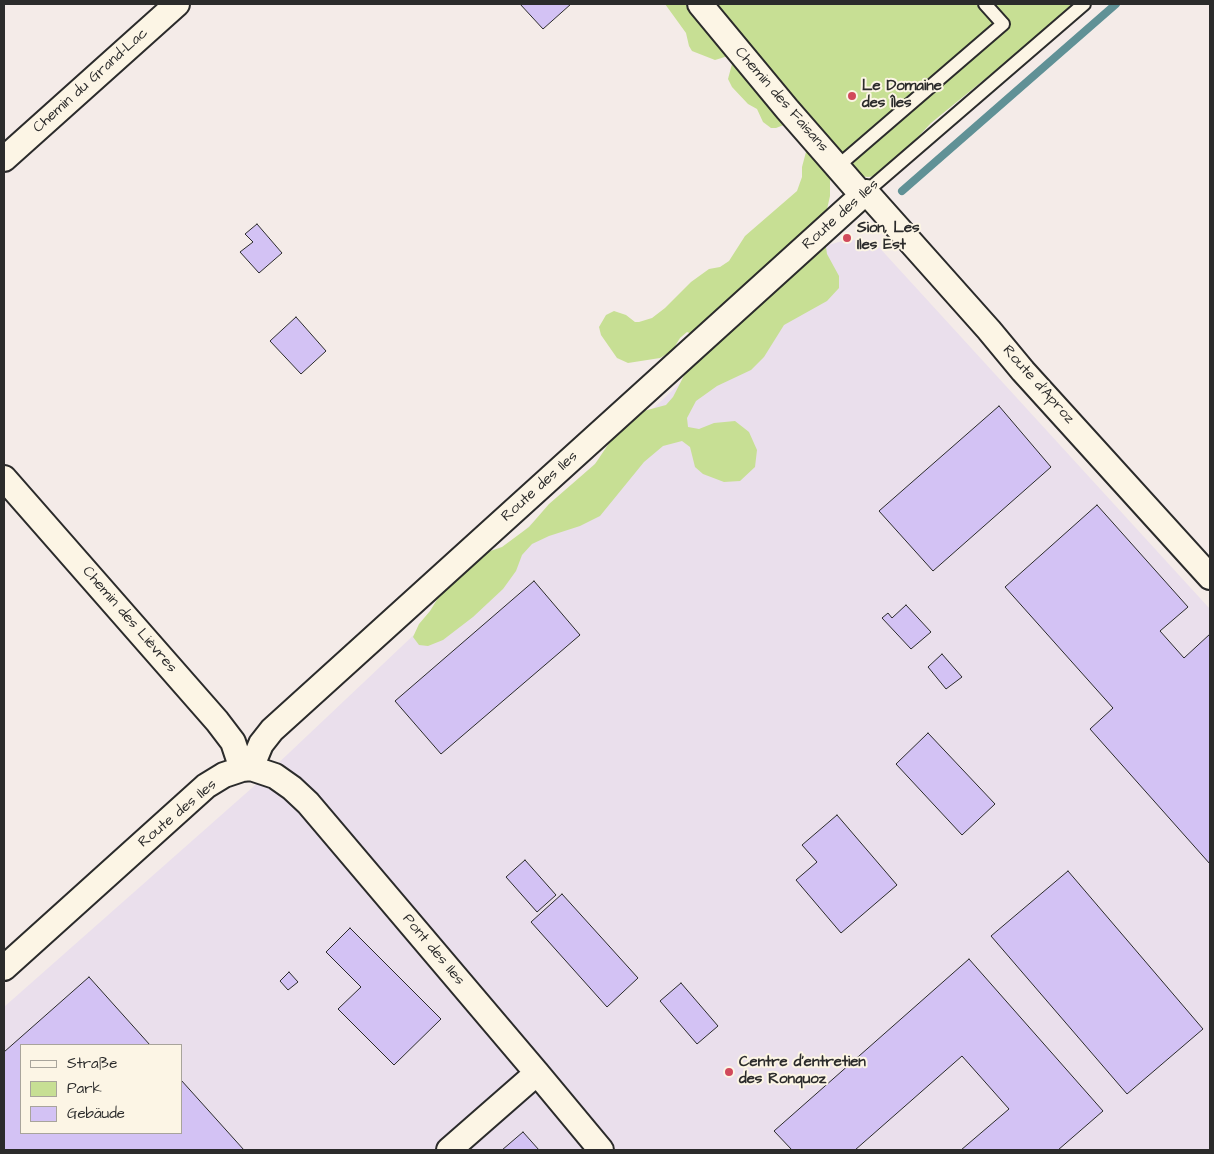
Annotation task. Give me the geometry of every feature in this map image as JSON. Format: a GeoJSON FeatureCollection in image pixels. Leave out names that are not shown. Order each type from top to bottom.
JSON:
{"type":"FeatureCollection","features":[{"type":"Feature","properties":{"kind":"street","name":"Chemin du Grand-Lac"},"geometry":{"type":"LineString","coordinates":[[4,159],[177,4]]}},
{"type":"Feature","properties":{"kind":"street","name":"Chemin des Faisans"},"geometry":{"type":"LineString","coordinates":[[700,4],[787,109],[864,194]]}},
{"type":"Feature","properties":{"kind":"street","name":"Route d'Aproz"},"geometry":{"type":"LineString","coordinates":[[864,194],[989,330],[1023,371],[1210,577]]}},
{"type":"Feature","properties":{"kind":"street","name":"Route des Iles"},"geometry":{"type":"LineString","coordinates":[[4,968],[206,786],[224,775],[246,769],[272,730],[864,194]]}},
{"type":"Feature","properties":{"kind":"street","name":"Chemin des Lièvres"},"geometry":{"type":"LineString","coordinates":[[4,478],[217,721],[233,742],[246,769]]}},
{"type":"Feature","properties":{"kind":"street","name":"Pont des Iles"},"geometry":{"type":"LineString","coordinates":[[246,769],[276,776],[308,803],[601,1150]]}},
{"type":"Feature","properties":{"kind":"street"},"geometry":{"type":"LineString","coordinates":[[449,1150],[537,1073]]}},
{"type":"Feature","properties":{"kind":"lane"},"geometry":{"type":"LineString","coordinates":[[838,166],[1003,24],[985,4]]}},
{"type":"Feature","properties":{"kind":"lane","name":"Route des Iles"},"geometry":{"type":"LineString","coordinates":[[864,194],[1084,4]]}},
{"type":"Feature","properties":{"kind":"shaded area"},"geometry":{"type":"Polygon","coordinates":[[[849,239],[876,244],[1210,609],[1210,1150],[4,1150],[4,1007],[253,787],[825,246],[849,239]]]}},
{"type":"Feature","properties":{"kind":"green space"},"geometry":{"type":"Polygon","coordinates":[[[665,4],[1077,4],[931,123],[889,168],[876,176],[868,177],[830,173],[830,196],[823,227],[827,254],[839,276],[839,288],[827,301],[784,325],[764,357],[751,370],[717,386],[696,401],[687,418],[688,427],[699,429],[714,423],[735,421],[749,432],[757,450],[755,467],[740,481],[724,482],[703,474],[695,467],[690,447],[682,441],[663,446],[644,462],[600,516],[580,526],[549,536],[532,544],[522,555],[516,571],[503,589],[473,617],[443,640],[428,646],[419,645],[413,637],[419,624],[430,611],[451,577],[470,558],[502,547],[529,527],[549,504],[595,464],[620,427],[636,413],[666,405],[673,397],[692,360],[692,334],[687,332],[680,338],[672,351],[660,358],[628,363],[617,358],[601,335],[599,327],[606,315],[614,311],[626,315],[635,322],[652,318],[691,282],[709,269],[720,267],[729,261],[745,236],[797,191],[802,177],[802,167],[810,137],[799,119],[776,128],[771,128],[763,122],[757,109],[748,104],[732,87],[728,79],[732,64],[728,56],[715,60],[692,51],[686,33],[665,4]]]}},
{"type":"Feature","properties":{"kind":"building"},"geometry":{"type":"Polygon","coordinates":[[[520,4],[571,4],[543,29],[520,4]]]}},
{"type":"Feature","properties":{"kind":"building"},"geometry":{"type":"Polygon","coordinates":[[[257,224],[282,253],[259,273],[240,252],[253,242],[245,234],[257,224]]]}},
{"type":"Feature","properties":{"kind":"building"},"geometry":{"type":"Polygon","coordinates":[[[296,317],[326,351],[301,374],[270,341],[296,317]]]}},
{"type":"Feature","properties":{"kind":"building"},"geometry":{"type":"Polygon","coordinates":[[[999,406],[1051,467],[933,571],[879,511],[999,406]]]}},
{"type":"Feature","properties":{"kind":"building"},"geometry":{"type":"Polygon","coordinates":[[[1097,505],[1188,607],[1160,631],[1184,658],[1210,634],[1210,864],[1090,729],[1113,708],[1005,587],[1097,505]]]}},
{"type":"Feature","properties":{"kind":"building"},"geometry":{"type":"Polygon","coordinates":[[[534,581],[580,635],[441,754],[395,701],[534,581]]]}},
{"type":"Feature","properties":{"kind":"building"},"geometry":{"type":"Polygon","coordinates":[[[906,605],[931,632],[911,649],[882,618],[888,613],[892,618],[906,605]]]}},
{"type":"Feature","properties":{"kind":"building"},"geometry":{"type":"Polygon","coordinates":[[[942,654],[962,677],[946,689],[928,667],[942,654]]]}},
{"type":"Feature","properties":{"kind":"building"},"geometry":{"type":"Polygon","coordinates":[[[928,733],[995,804],[962,835],[896,764],[928,733]]]}},
{"type":"Feature","properties":{"kind":"building"},"geometry":{"type":"Polygon","coordinates":[[[837,815],[897,885],[841,933],[796,880],[817,862],[802,845],[837,815]]]}},
{"type":"Feature","properties":{"kind":"building"},"geometry":{"type":"Polygon","coordinates":[[[525,860],[556,895],[537,912],[506,877],[525,860]]]}},
{"type":"Feature","properties":{"kind":"building"},"geometry":{"type":"Polygon","coordinates":[[[1068,871],[1203,1029],[1127,1094],[991,936],[1068,871]]]}},
{"type":"Feature","properties":{"kind":"building"},"geometry":{"type":"Polygon","coordinates":[[[562,894],[638,978],[607,1007],[531,922],[562,894]]]}},
{"type":"Feature","properties":{"kind":"building"},"geometry":{"type":"Polygon","coordinates":[[[350,928],[441,1019],[394,1065],[338,1009],[361,987],[326,952],[350,928]]]}},
{"type":"Feature","properties":{"kind":"building"},"geometry":{"type":"Polygon","coordinates":[[[969,959],[1103,1111],[1058,1150],[961,1150],[1009,1109],[962,1056],[855,1150],[792,1150],[774,1131],[969,959]]]}},
{"type":"Feature","properties":{"kind":"building"},"geometry":{"type":"Polygon","coordinates":[[[289,972],[298,982],[288,990],[280,981],[289,972]]]}},
{"type":"Feature","properties":{"kind":"building"},"geometry":{"type":"Polygon","coordinates":[[[89,977],[149,1044],[20,1044],[20,1134],[182,1134],[182,1081],[244,1150],[4,1150],[4,1052],[89,977]]]}},
{"type":"Feature","properties":{"kind":"building"},"geometry":{"type":"Polygon","coordinates":[[[681,983],[718,1026],[697,1044],[660,1001],[681,983]]]}},
{"type":"Feature","properties":{"kind":"building"},"geometry":{"type":"Polygon","coordinates":[[[523,1132],[539,1150],[502,1150],[523,1132]]]}},
{"type":"Feature","properties":{"kind":"waterway"},"geometry":{"type":"LineString","coordinates":[[902,191],[1116,4]]}},
{"type":"Feature","properties":{"kind":"place","name":"Le Domaine des Îles"},"geometry":{"type":"Point","coordinates":[852,96]}},
{"type":"Feature","properties":{"kind":"place","name":"Sion, Les Iles Est"},"geometry":{"type":"Point","coordinates":[847,238]}},
{"type":"Feature","properties":{"kind":"place","name":"Centre d'entretien des Ronquoz"},"geometry":{"type":"Point","coordinates":[729,1072]}}]}
